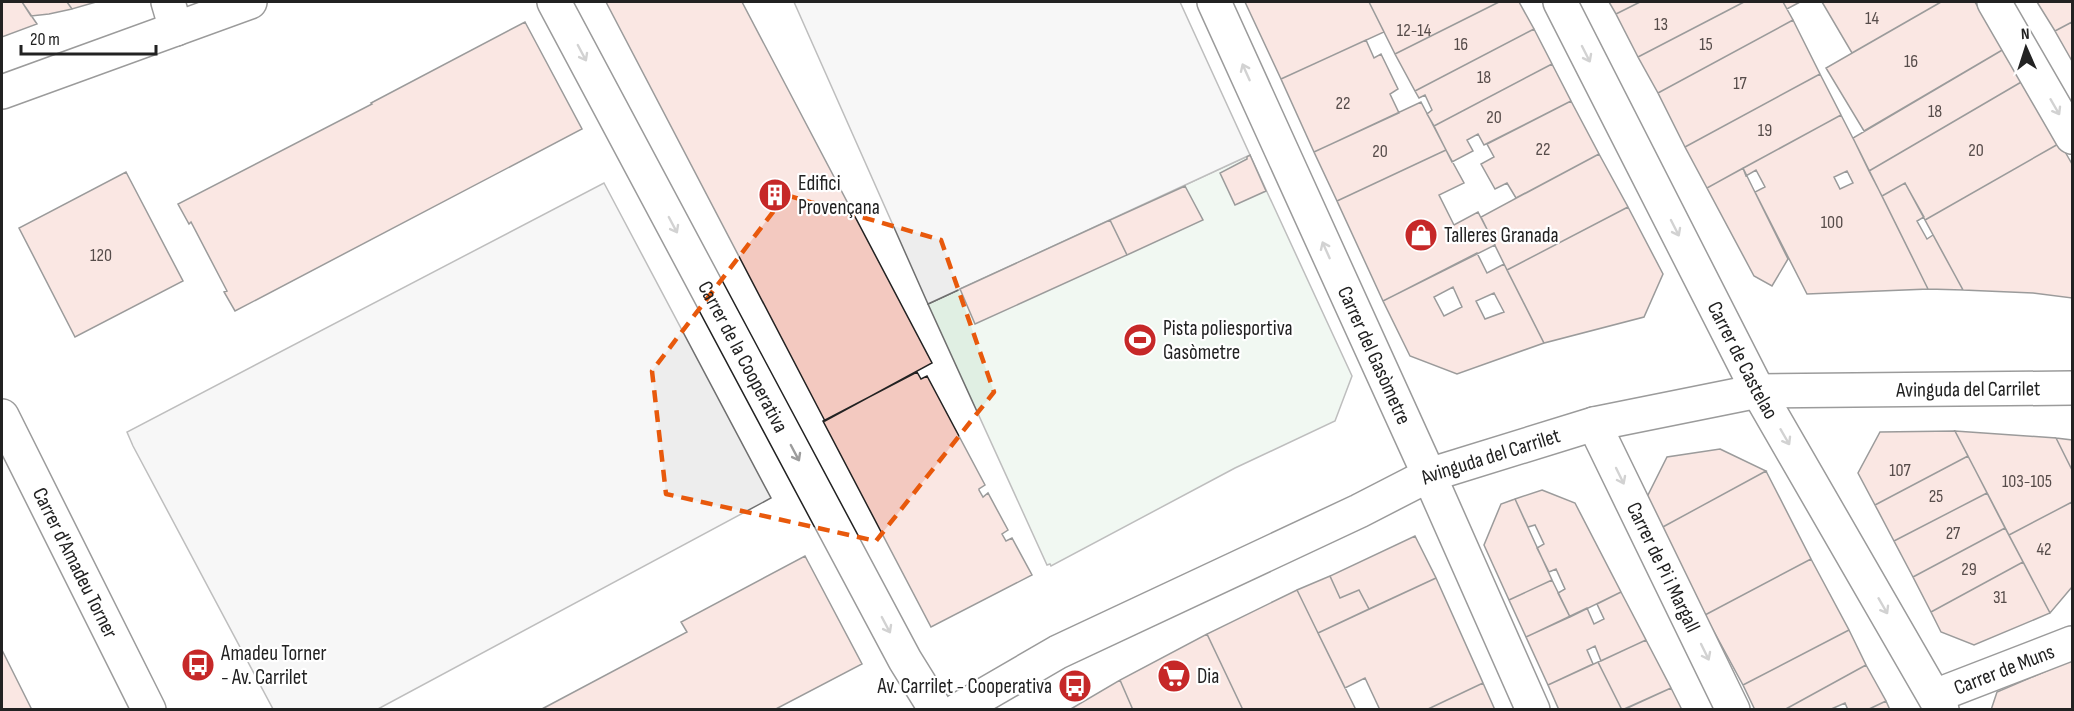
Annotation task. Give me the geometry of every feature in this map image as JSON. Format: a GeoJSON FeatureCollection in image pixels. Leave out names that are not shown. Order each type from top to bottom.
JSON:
{"type":"FeatureCollection","features":[{"type":"Feature","properties":{"kind":"street"},"geometry":{"type":"LineString","coordinates":[[2,92],[172,15],[250,2]]}},
{"type":"Feature","properties":{"kind":"street","name":"Carrer de la Cooperativa"},"geometry":{"type":"LineString","coordinates":[[554,2],[899,650],[936,710]]}},
{"type":"Feature","properties":{"kind":"street","name":"Carrer del Gasòmetre"},"geometry":{"type":"LineString","coordinates":[[1214,2],[1533,710]]}},
{"type":"Feature","properties":{"kind":"street","name":"Carrer de Castelao"},"geometry":{"type":"LineString","coordinates":[[1560,2],[1758,391],[1939,703]]}},
{"type":"Feature","properties":{"kind":"street"},"geometry":{"type":"LineString","coordinates":[[1994,2],[2073,137]]}},
{"type":"Feature","properties":{"kind":"street","name":"Avinguda del Carrilet"},"geometry":{"type":"LineString","coordinates":[[958,710],[1058,652],[1359,511],[1429,475],[1594,424],[1758,391],[2073,388]]}},
{"type":"Feature","properties":{"kind":"street","name":"Carrer d'Amadeu Torner"},"geometry":{"type":"LineString","coordinates":[[2,416],[149,710]]}},
{"type":"Feature","properties":{"kind":"street","name":"Carrer de Pi i Margall"},"geometry":{"type":"LineString","coordinates":[[1594,424],[1732,710]]}},
{"type":"Feature","properties":{"kind":"street","name":"Carrer de Muns"},"geometry":{"type":"LineString","coordinates":[[1939,703],[2073,643]]}},
{"type":"Feature","properties":{"kind":"highlighted area"},"geometry":{"type":"Polygon","coordinates":[[[786,195],[941,240],[994,392],[876,541],[666,494],[652,371],[786,195]]]}},
{"type":"Feature","properties":{"kind":"green space","name":"Pista poliesportiva Gasòmetre"},"geometry":{"type":"Polygon","coordinates":[[[1250,155],[1352,376],[1335,421],[1235,468],[1051,566],[1047,565],[928,304],[1250,155]]]}},
{"type":"Feature","properties":{"kind":"shaded area"},"geometry":{"type":"Polygon","coordinates":[[[794,2],[1180,2],[1250,155],[928,304],[794,2]]]}},
{"type":"Feature","properties":{"kind":"shaded area"},"geometry":{"type":"Polygon","coordinates":[[[604,183],[771,498],[378,709],[273,709],[127,432],[604,183]]]}},
{"type":"Feature","properties":{"kind":"building"},"geometry":{"type":"Polygon","coordinates":[[[2,2],[22,2],[37,24],[2,37],[2,2]]]}},
{"type":"Feature","properties":{"kind":"building"},"geometry":{"type":"Polygon","coordinates":[[[22,2],[67,2],[72,9],[31,16],[22,2]]]}},
{"type":"Feature","properties":{"kind":"building"},"geometry":{"type":"Polygon","coordinates":[[[67,2],[96,2],[72,9],[67,2]]]}},
{"type":"Feature","properties":{"kind":"building","name":"Edifici Provençana"},"geometry":{"type":"Polygon","coordinates":[[[606,2],[742,2],[932,363],[825,421],[606,2]]]}},
{"type":"Feature","properties":{"kind":"building"},"geometry":{"type":"Polygon","coordinates":[[[1245,2],[1369,2],[1384,32],[1281,79],[1245,2]]]}},
{"type":"Feature","properties":{"kind":"building"},"geometry":{"type":"Polygon","coordinates":[[[1369,2],[1499,2],[1395,54],[1369,2]]]}},
{"type":"Feature","properties":{"kind":"building"},"geometry":{"type":"Polygon","coordinates":[[[1499,2],[1519,2],[1534,29],[1415,91],[1395,54],[1499,2]]]}},
{"type":"Feature","properties":{"kind":"building"},"geometry":{"type":"Polygon","coordinates":[[[1609,2],[1640,2],[1616,14],[1609,2]]]}},
{"type":"Feature","properties":{"kind":"building"},"geometry":{"type":"Polygon","coordinates":[[[1640,2],[1744,2],[1638,57],[1616,14],[1640,2]]]}},
{"type":"Feature","properties":{"kind":"building"},"geometry":{"type":"Polygon","coordinates":[[[1744,2],[1783,2],[1793,20],[1658,93],[1638,57],[1744,2]]]}},
{"type":"Feature","properties":{"kind":"building"},"geometry":{"type":"Polygon","coordinates":[[[1783,2],[1800,2],[1787,9],[1783,2]]]}},
{"type":"Feature","properties":{"kind":"building"},"geometry":{"type":"Polygon","coordinates":[[[1822,2],[1941,2],[1852,53],[1822,2]]]}},
{"type":"Feature","properties":{"kind":"building"},"geometry":{"type":"Polygon","coordinates":[[[1941,2],[1975,2],[2004,49],[1864,131],[1826,68],[1941,2]]]}},
{"type":"Feature","properties":{"kind":"building"},"geometry":{"type":"Polygon","coordinates":[[[2037,2],[2072,2],[2072,22],[2055,31],[2037,2]]]}},
{"type":"Feature","properties":{"kind":"building"},"geometry":{"type":"Polygon","coordinates":[[[1793,20],[1820,74],[1685,147],[1658,93],[1793,20]]]}},
{"type":"Feature","properties":{"kind":"building"},"geometry":{"type":"Polygon","coordinates":[[[525,22],[582,129],[235,311],[191,222],[189,224],[178,204],[525,22]]]}},
{"type":"Feature","properties":{"kind":"building"},"geometry":{"type":"Polygon","coordinates":[[[2072,22],[2072,61],[2055,31],[2072,22]]]}},
{"type":"Feature","properties":{"kind":"building"},"geometry":{"type":"Polygon","coordinates":[[[1534,29],[1552,64],[1434,126],[1427,114],[1432,110],[1425,95],[1419,98],[1415,91],[1534,29]]]}},
{"type":"Feature","properties":{"kind":"building"},"geometry":{"type":"Polygon","coordinates":[[[1366,40],[1374,58],[1381,54],[1398,89],[1390,94],[1399,113],[1314,152],[1281,79],[1366,40]]]}},
{"type":"Feature","properties":{"kind":"building"},"geometry":{"type":"Polygon","coordinates":[[[2004,49],[2023,81],[1869,171],[1853,138],[2004,49]]]}},
{"type":"Feature","properties":{"kind":"building"},"geometry":{"type":"Polygon","coordinates":[[[1552,64],[1571,101],[1484,145],[1478,134],[1467,140],[1473,151],[1452,162],[1434,126],[1552,64]]]}},
{"type":"Feature","properties":{"kind":"building"},"geometry":{"type":"Polygon","coordinates":[[[1820,74],[1841,115],[1707,188],[1685,147],[1820,74]]]}},
{"type":"Feature","properties":{"kind":"building"},"geometry":{"type":"Polygon","coordinates":[[[2023,81],[2060,143],[1925,220],[1905,183],[1882,196],[1869,171],[2023,81]]]}},
{"type":"Feature","properties":{"kind":"building"},"geometry":{"type":"Polygon","coordinates":[[[1571,101],[1599,154],[1516,198],[1507,183],[1495,189],[1481,164],[1494,157],[1487,144],[1571,101]]]}},
{"type":"Feature","properties":{"kind":"building"},"geometry":{"type":"Polygon","coordinates":[[[1421,102],[1446,150],[1337,201],[1314,152],[1421,102]]]}},
{"type":"Feature","properties":{"kind":"building"},"geometry":{"type":"Polygon","coordinates":[[[1841,115],[1928,289],[1807,294],[1755,192],[1765,187],[1756,170],[1746,176],[1743,168],[1841,115]],[[1847,171],[1834,177],[1840,189],[1853,183],[1847,171]]]}},
{"type":"Feature","properties":{"kind":"building"},"geometry":{"type":"Polygon","coordinates":[[[2060,143],[2072,164],[2072,298],[2033,293],[1963,290],[1925,220],[2060,143]]]}},
{"type":"Feature","properties":{"kind":"building","name":"Talleres Granada"},"geometry":{"type":"Polygon","coordinates":[[[1446,150],[1464,183],[1439,195],[1454,225],[1478,212],[1495,245],[1383,301],[1337,201],[1446,150]]]}},
{"type":"Feature","properties":{"kind":"building"},"geometry":{"type":"Polygon","coordinates":[[[1599,154],[1628,207],[1507,270],[1481,217],[1599,154]]]}},
{"type":"Feature","properties":{"kind":"building"},"geometry":{"type":"Polygon","coordinates":[[[1250,155],[1266,191],[1235,205],[1220,173],[1247,159],[1250,155]]]}},
{"type":"Feature","properties":{"kind":"building"},"geometry":{"type":"Polygon","coordinates":[[[1743,168],[1788,259],[1772,286],[1754,276],[1707,188],[1743,168]]]}},
{"type":"Feature","properties":{"kind":"building"},"geometry":{"type":"Polygon","coordinates":[[[126,172],[183,281],[75,337],[19,228],[126,172]]]}},
{"type":"Feature","properties":{"kind":"building"},"geometry":{"type":"Polygon","coordinates":[[[1905,183],[1924,217],[1917,221],[1927,239],[1933,235],[1963,290],[1928,289],[1882,196],[1905,183]]]}},
{"type":"Feature","properties":{"kind":"building"},"geometry":{"type":"Polygon","coordinates":[[[1185,186],[1203,220],[1127,255],[1110,220],[1185,186]]]}},
{"type":"Feature","properties":{"kind":"building"},"geometry":{"type":"Polygon","coordinates":[[[1628,207],[1663,274],[1644,317],[1544,343],[1507,270],[1628,207]]]}},
{"type":"Feature","properties":{"kind":"building"},"geometry":{"type":"Polygon","coordinates":[[[1110,220],[1127,255],[975,324],[960,289],[1110,220]]]}},
{"type":"Feature","properties":{"kind":"building"},"geometry":{"type":"Polygon","coordinates":[[[1477,253],[1487,273],[1504,264],[1544,343],[1457,374],[1410,356],[1383,301],[1477,253]],[[1453,287],[1434,297],[1444,316],[1462,307],[1453,287]],[[1494,293],[1476,301],[1485,319],[1504,312],[1494,293]]]}},
{"type":"Feature","properties":{"kind":"building"},"geometry":{"type":"Polygon","coordinates":[[[917,372],[921,379],[927,376],[985,485],[979,490],[983,497],[988,493],[1008,530],[1002,534],[1006,541],[1012,538],[1032,575],[931,627],[823,421],[917,372]]]}},
{"type":"Feature","properties":{"kind":"building"},"geometry":{"type":"Polygon","coordinates":[[[1955,431],[1968,456],[1875,505],[1858,473],[1880,432],[1955,431]]]}},
{"type":"Feature","properties":{"kind":"building"},"geometry":{"type":"Polygon","coordinates":[[[1955,431],[2056,438],[2072,470],[2072,502],[2009,535],[1955,431]]]}},
{"type":"Feature","properties":{"kind":"building"},"geometry":{"type":"Polygon","coordinates":[[[2056,438],[2072,440],[2072,470],[2056,438]]]}},
{"type":"Feature","properties":{"kind":"building"},"geometry":{"type":"Polygon","coordinates":[[[1720,449],[1766,471],[1661,528],[1646,499],[1667,457],[1720,449]]]}},
{"type":"Feature","properties":{"kind":"building"},"geometry":{"type":"Polygon","coordinates":[[[1968,456],[1987,493],[1894,541],[1875,505],[1968,456]]]}},
{"type":"Feature","properties":{"kind":"building"},"geometry":{"type":"Polygon","coordinates":[[[1766,471],[1811,559],[1705,615],[1661,528],[1766,471]]]}},
{"type":"Feature","properties":{"kind":"building"},"geometry":{"type":"Polygon","coordinates":[[[1542,490],[1575,503],[1621,592],[1570,617],[1558,593],[1565,589],[1556,569],[1549,572],[1537,548],[1544,544],[1535,525],[1528,527],[1515,499],[1542,490]]]}},
{"type":"Feature","properties":{"kind":"building"},"geometry":{"type":"Polygon","coordinates":[[[1987,493],[2005,528],[1913,577],[1894,541],[1987,493]]]}},
{"type":"Feature","properties":{"kind":"building"},"geometry":{"type":"Polygon","coordinates":[[[1515,499],[1552,580],[1509,600],[1484,545],[1501,504],[1515,499]]]}},
{"type":"Feature","properties":{"kind":"building"},"geometry":{"type":"Polygon","coordinates":[[[2072,502],[2072,587],[2050,613],[2009,535],[2072,502]]]}},
{"type":"Feature","properties":{"kind":"building"},"geometry":{"type":"Polygon","coordinates":[[[2005,528],[2023,562],[1931,612],[1913,577],[2005,528]]]}},
{"type":"Feature","properties":{"kind":"building"},"geometry":{"type":"Polygon","coordinates":[[[1415,536],[1436,578],[1369,609],[1359,590],[1340,598],[1330,576],[1415,536]]]}},
{"type":"Feature","properties":{"kind":"building"},"geometry":{"type":"Polygon","coordinates":[[[805,556],[862,664],[774,710],[540,710],[687,632],[681,622],[805,556]]]}},
{"type":"Feature","properties":{"kind":"building"},"geometry":{"type":"Polygon","coordinates":[[[1811,559],[1849,630],[1743,685],[1705,615],[1811,559]]]}},
{"type":"Feature","properties":{"kind":"building"},"geometry":{"type":"Polygon","coordinates":[[[2023,562],[2050,613],[1974,645],[1941,632],[1931,612],[2023,562]]]}},
{"type":"Feature","properties":{"kind":"building"},"geometry":{"type":"Polygon","coordinates":[[[1330,576],[1340,598],[1359,590],[1369,609],[1318,633],[1297,590],[1330,576]]]}},
{"type":"Feature","properties":{"kind":"building"},"geometry":{"type":"Polygon","coordinates":[[[1436,578],[1483,683],[1426,710],[1380,710],[1365,678],[1345,688],[1318,633],[1436,578]]]}},
{"type":"Feature","properties":{"kind":"building"},"geometry":{"type":"Polygon","coordinates":[[[1552,580],[1570,617],[1526,637],[1509,600],[1552,580]]]}},
{"type":"Feature","properties":{"kind":"building"},"geometry":{"type":"Polygon","coordinates":[[[1297,590],[1356,710],[1243,710],[1207,634],[1297,590]]]}},
{"type":"Feature","properties":{"kind":"building"},"geometry":{"type":"Polygon","coordinates":[[[1621,592],[1646,640],[1601,661],[1595,646],[1587,650],[1593,664],[1548,685],[1526,637],[1587,608],[1594,624],[1604,619],[1597,604],[1621,592]]]}},
{"type":"Feature","properties":{"kind":"building"},"geometry":{"type":"Polygon","coordinates":[[[1849,630],[1866,665],[1784,710],[1755,710],[1743,685],[1849,630]]]}},
{"type":"Feature","properties":{"kind":"building"},"geometry":{"type":"Polygon","coordinates":[[[1207,634],[1243,710],[1133,710],[1120,680],[1207,634]]]}},
{"type":"Feature","properties":{"kind":"building"},"geometry":{"type":"Polygon","coordinates":[[[1646,640],[1671,688],[1622,710],[1598,662],[1646,640]]]}},
{"type":"Feature","properties":{"kind":"building"},"geometry":{"type":"Polygon","coordinates":[[[2,650],[32,710],[2,710],[2,650]]]}},
{"type":"Feature","properties":{"kind":"building"},"geometry":{"type":"Polygon","coordinates":[[[2072,660],[2072,710],[1991,710],[1997,692],[2072,660]]]}},
{"type":"Feature","properties":{"kind":"building"},"geometry":{"type":"Polygon","coordinates":[[[1598,662],[1622,710],[1559,710],[1548,685],[1598,662]]]}},
{"type":"Feature","properties":{"kind":"building"},"geometry":{"type":"Polygon","coordinates":[[[1866,665],[1886,701],[1867,710],[1848,710],[1845,703],[1829,710],[1784,710],[1866,665]]]}},
{"type":"Feature","properties":{"kind":"building"},"geometry":{"type":"Polygon","coordinates":[[[1120,680],[1133,710],[1069,710],[1120,680]]]}},
{"type":"Feature","properties":{"kind":"building"},"geometry":{"type":"Polygon","coordinates":[[[1483,683],[1495,710],[1426,710],[1483,683]]]}},
{"type":"Feature","properties":{"kind":"building"},"geometry":{"type":"Polygon","coordinates":[[[1671,688],[1682,710],[1623,710],[1671,688]]]}},
{"type":"Feature","properties":{"kind":"building"},"geometry":{"type":"Polygon","coordinates":[[[1886,701],[1890,710],[1867,710],[1886,701]]]}},
{"type":"Feature","properties":{"kind":"place","name":"Edifici Provençana"},"geometry":{"type":"Point","coordinates":[775,195]}},
{"type":"Feature","properties":{"kind":"place","name":"Talleres Granada"},"geometry":{"type":"Point","coordinates":[1421,235]}},
{"type":"Feature","properties":{"kind":"place","name":"Pista poliesportiva Gasòmetre"},"geometry":{"type":"Point","coordinates":[1140,340]}},
{"type":"Feature","properties":{"kind":"place","name":"Amadeu Torner - Av. Carrilet"},"geometry":{"type":"Point","coordinates":[198,665]}},
{"type":"Feature","properties":{"kind":"place","name":"Dia"},"geometry":{"type":"Point","coordinates":[1174,676]}},
{"type":"Feature","properties":{"kind":"place","name":"Av. Carrilet - Cooperativa"},"geometry":{"type":"Point","coordinates":[1075,686]}}]}
